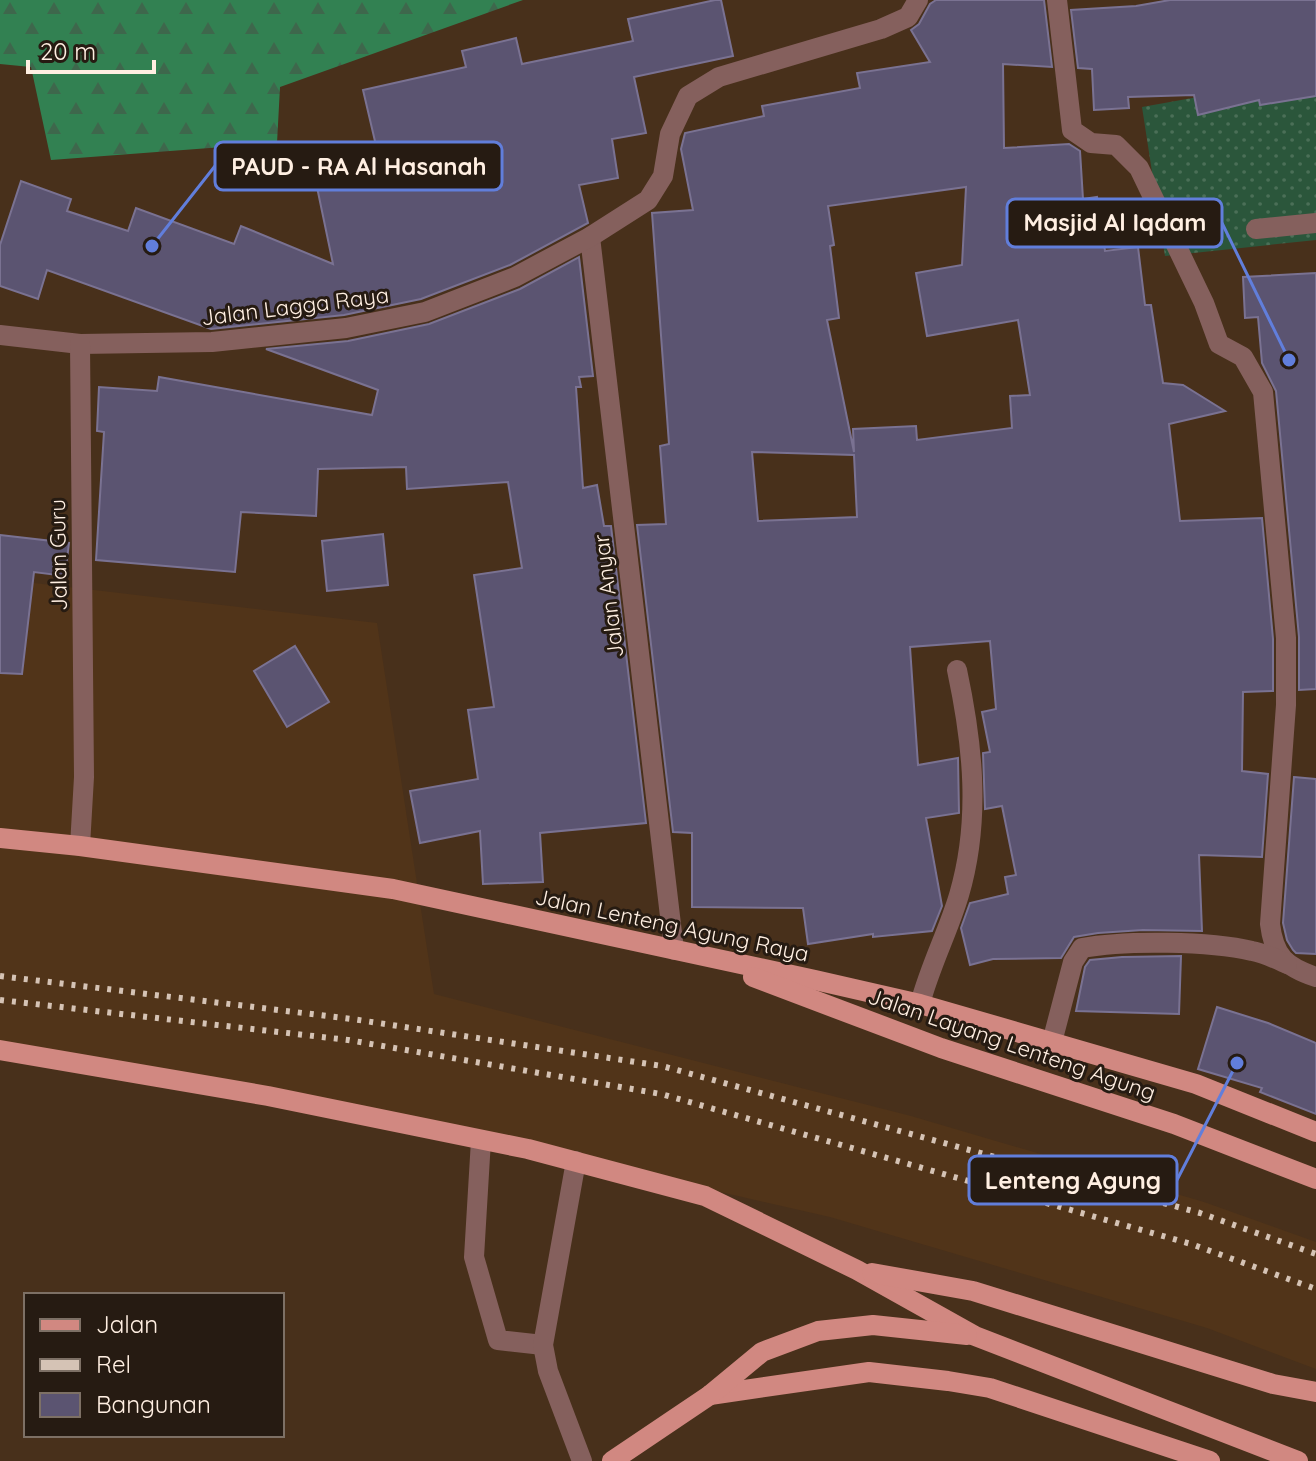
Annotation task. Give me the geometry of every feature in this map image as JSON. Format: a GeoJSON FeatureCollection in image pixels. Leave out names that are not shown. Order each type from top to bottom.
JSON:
{"type":"FeatureCollection","features":[{"type":"Feature","properties":{"kind":"main road","name":"Jalan Lenteng Agung Raya"},"geometry":{"type":"LineString","coordinates":[[0,838],[393,889],[920,1004],[1196,1084],[1316,1132]]}},
{"type":"Feature","properties":{"kind":"main road","name":"Jalan Layang Lenteng Agung"},"geometry":{"type":"LineString","coordinates":[[683,952],[941,1048],[1174,1124],[1316,1179]]}},
{"type":"Feature","properties":{"kind":"main road"},"geometry":{"type":"LineString","coordinates":[[0,1050],[268,1096],[481,1140],[576,1161],[705,1196],[857,1270],[975,1336],[1298,1461]]}},
{"type":"Feature","properties":{"kind":"main road"},"geometry":{"type":"LineString","coordinates":[[857,1270],[973,1291],[1273,1384],[1316,1392]]}},
{"type":"Feature","properties":{"kind":"main road"},"geometry":{"type":"LineString","coordinates":[[620,1459],[710,1395],[762,1352],[818,1331],[873,1325],[975,1336]]}},
{"type":"Feature","properties":{"kind":"main road"},"geometry":{"type":"LineString","coordinates":[[710,1395],[869,1372],[990,1388],[1210,1461]]}},
{"type":"Feature","properties":{"kind":"street","name":"Jalan Lagga Raya"},"geometry":{"type":"LineString","coordinates":[[80,344],[212,342],[346,328],[425,312],[515,277],[590,237],[648,200],[663,176],[670,134],[688,96],[719,77],[881,29],[908,17],[918,0]]}},
{"type":"Feature","properties":{"kind":"street"},"geometry":{"type":"LineString","coordinates":[[1057,0],[1072,130],[1091,143],[1116,145],[1139,168],[1204,303],[1219,344],[1243,357],[1263,392],[1286,651],[1286,705],[1270,924],[1273,944],[1289,965]]}},
{"type":"Feature","properties":{"kind":"street"},"geometry":{"type":"LineString","coordinates":[[1256,229],[1316,223]]}},
{"type":"Feature","properties":{"kind":"street","name":"Jalan Anyar"},"geometry":{"type":"LineString","coordinates":[[590,237],[683,952]]}},
{"type":"Feature","properties":{"kind":"street"},"geometry":{"type":"LineString","coordinates":[[0,335],[80,344]]}},
{"type":"Feature","properties":{"kind":"street","name":"Jalan Guru"},"geometry":{"type":"LineString","coordinates":[[80,344],[84,777],[80,846]]}},
{"type":"Feature","properties":{"kind":"street"},"geometry":{"type":"LineString","coordinates":[[920,1004],[959,896],[974,819],[968,720],[957,670]]}},
{"type":"Feature","properties":{"kind":"street"},"geometry":{"type":"LineString","coordinates":[[1052,1042],[1073,962],[1082,948],[1104,944],[1220,945],[1254,951],[1316,977]]}},
{"type":"Feature","properties":{"kind":"street"},"geometry":{"type":"LineString","coordinates":[[481,1140],[474,1257],[498,1340],[543,1345]]}},
{"type":"Feature","properties":{"kind":"street"},"geometry":{"type":"LineString","coordinates":[[576,1161],[543,1345],[548,1371],[582,1461]]}},
{"type":"Feature","properties":{"kind":"shaded area"},"geometry":{"type":"Polygon","coordinates":[[[0,579],[377,623],[434,994],[911,1116],[1204,1202],[1316,1242],[1316,1369],[1207,1328],[830,1217],[638,1173],[213,1090],[0,1059],[0,579]]]}},
{"type":"Feature","properties":{"kind":"green space"},"geometry":{"type":"Polygon","coordinates":[[[0,0],[523,0],[280,87],[277,143],[51,160],[31,67],[0,64],[0,0]]]}},
{"type":"Feature","properties":{"kind":"green space"},"geometry":{"type":"Polygon","coordinates":[[[1316,8],[1316,240],[1165,256],[1142,107],[1299,79],[1316,8]]]}},
{"type":"Feature","properties":{"kind":"building"},"geometry":{"type":"Polygon","coordinates":[[[721,0],[733,56],[634,77],[646,133],[612,139],[618,178],[579,185],[588,223],[510,265],[421,299],[344,315],[211,329],[47,270],[38,299],[0,286],[0,245],[21,181],[71,199],[67,211],[128,231],[136,208],[234,244],[241,226],[333,264],[313,168],[378,154],[363,90],[466,67],[462,51],[516,38],[522,64],[633,41],[628,19],[721,0]]]}},
{"type":"Feature","properties":{"kind":"building"},"geometry":{"type":"Polygon","coordinates":[[[936,0],[1044,0],[1052,67],[1003,64],[1004,148],[1069,144],[1080,151],[1083,199],[1097,197],[1105,251],[1138,247],[1145,305],[1151,305],[1163,383],[1183,385],[1225,411],[1169,424],[1180,521],[1262,518],[1273,639],[1273,691],[1243,692],[1242,771],[1268,774],[1262,857],[1199,855],[1202,931],[1098,933],[1074,937],[1061,958],[993,959],[970,965],[961,928],[970,903],[1008,894],[1005,877],[1016,875],[1002,806],[985,809],[983,753],[990,752],[982,712],[996,709],[990,641],[910,647],[918,765],[958,758],[959,813],[926,818],[942,906],[932,931],[873,937],[873,934],[808,944],[803,908],[692,907],[692,833],[673,832],[637,525],[666,524],[660,446],[669,444],[652,213],[693,210],[681,149],[685,133],[764,116],[762,106],[860,88],[857,73],[930,62],[911,30],[919,24],[930,4],[936,0]],[[966,187],[828,206],[839,318],[827,320],[854,452],[853,429],[916,426],[917,440],[1012,428],[1010,396],[1030,395],[1018,320],[927,336],[916,273],[962,265],[966,187]],[[752,452],[758,521],[857,517],[854,455],[752,452]]]}},
{"type":"Feature","properties":{"kind":"building"},"geometry":{"type":"Polygon","coordinates":[[[1170,0],[1316,0],[1316,96],[1260,105],[1259,100],[1198,115],[1194,95],[1128,97],[1129,108],[1094,110],[1092,69],[1078,68],[1071,10],[1136,6],[1170,0]]]}},
{"type":"Feature","properties":{"kind":"building"},"geometry":{"type":"Polygon","coordinates":[[[579,257],[593,376],[579,377],[581,387],[576,387],[583,488],[597,485],[604,526],[611,526],[646,823],[540,833],[543,882],[483,884],[480,831],[420,843],[410,791],[478,779],[468,710],[494,707],[474,575],[522,568],[508,482],[407,489],[406,467],[318,469],[316,516],[241,512],[235,572],[96,560],[104,432],[97,431],[99,387],[157,391],[159,377],[372,415],[378,390],[266,349],[348,341],[429,324],[520,289],[579,257]]]}},
{"type":"Feature","properties":{"kind":"building"},"geometry":{"type":"Polygon","coordinates":[[[1316,273],[1316,689],[1299,690],[1299,637],[1276,391],[1262,363],[1258,317],[1245,318],[1243,277],[1316,273]]]}},
{"type":"Feature","properties":{"kind":"building"},"geometry":{"type":"Polygon","coordinates":[[[383,534],[388,585],[327,591],[322,541],[383,534]]]}},
{"type":"Feature","properties":{"kind":"building"},"geometry":{"type":"Polygon","coordinates":[[[0,535],[69,543],[65,576],[34,572],[22,674],[0,673],[0,535]]]}},
{"type":"Feature","properties":{"kind":"building"},"geometry":{"type":"Polygon","coordinates":[[[295,646],[329,702],[287,727],[254,671],[295,646]]]}},
{"type":"Feature","properties":{"kind":"building"},"geometry":{"type":"Polygon","coordinates":[[[1294,777],[1316,779],[1316,954],[1296,953],[1287,940],[1283,923],[1294,777]]]}},
{"type":"Feature","properties":{"kind":"building"},"geometry":{"type":"Polygon","coordinates":[[[1181,956],[1179,1014],[1076,1011],[1085,967],[1090,960],[1181,956]]]}},
{"type":"Feature","properties":{"kind":"building"},"geometry":{"type":"Polygon","coordinates":[[[1217,1007],[1316,1043],[1316,1114],[1260,1092],[1262,1088],[1198,1069],[1217,1007]]]}},
{"type":"Feature","properties":{"kind":"railway"},"geometry":{"type":"LineString","coordinates":[[0,976],[352,1019],[662,1066],[1200,1213],[1316,1254]]}},
{"type":"Feature","properties":{"kind":"railway"},"geometry":{"type":"LineString","coordinates":[[0,1000],[348,1040],[661,1094],[1191,1244],[1316,1289]]}},
{"type":"Feature","properties":{"kind":"place","name":"PAUD - RA Al Hasanah"},"geometry":{"type":"Point","coordinates":[152,246]}},
{"type":"Feature","properties":{"kind":"place","name":"Masjid Al Iqdam"},"geometry":{"type":"Point","coordinates":[1289,360]}},
{"type":"Feature","properties":{"kind":"place","name":"Lenteng Agung"},"geometry":{"type":"Point","coordinates":[1237,1063]}}]}
